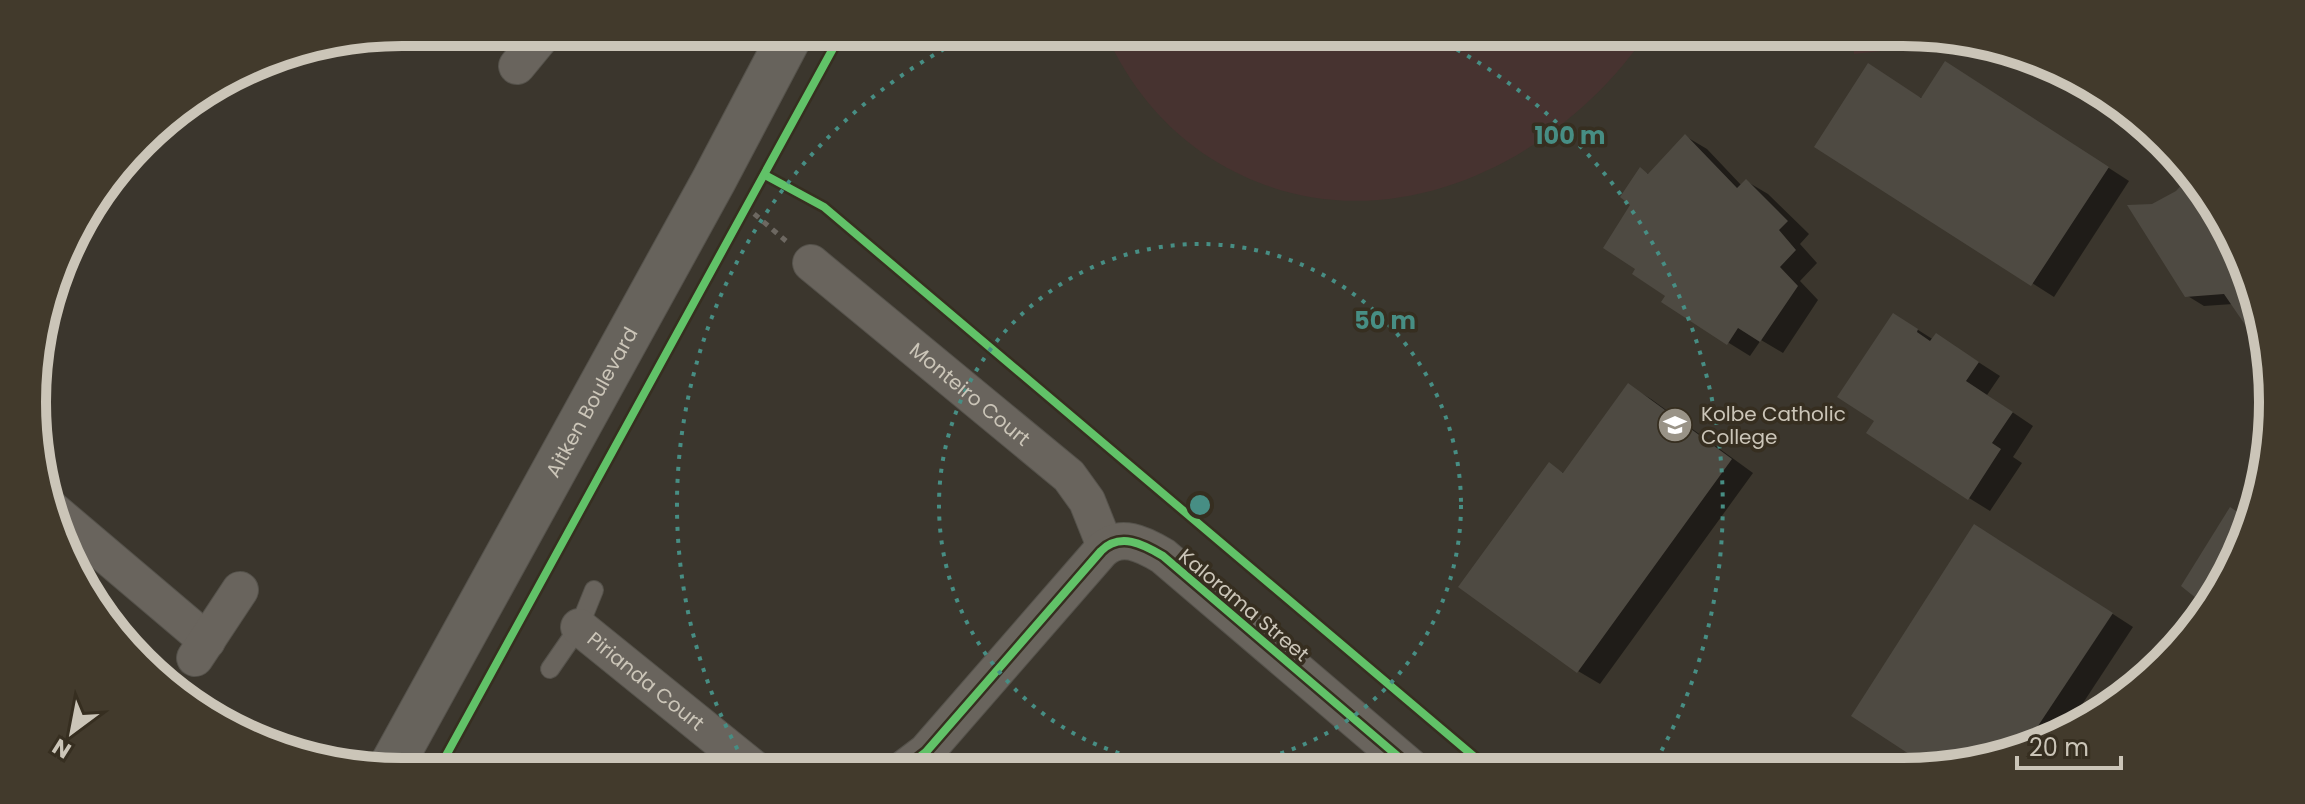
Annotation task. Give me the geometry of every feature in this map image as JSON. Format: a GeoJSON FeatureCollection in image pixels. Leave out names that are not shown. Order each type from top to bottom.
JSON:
{"type":"FeatureCollection","features":[{"type":"Feature","properties":{"kind":"main road","name":"Aitken Boulevard"},"geometry":{"type":"LineString","coordinates":[[396,758],[785,46]]}},
{"type":"Feature","properties":{"kind":"street"},"geometry":{"type":"LineString","coordinates":[[517,66],[533,46]]}},
{"type":"Feature","properties":{"kind":"street","name":"Monteiro Court"},"geometry":{"type":"LineString","coordinates":[[811,263],[1069,476],[1087,501],[1105,546]]}},
{"type":"Feature","properties":{"kind":"street"},"geometry":{"type":"LineString","coordinates":[[68,526],[200,651],[222,613],[240,590]]}},
{"type":"Feature","properties":{"kind":"street","name":"Kalorama Street"},"geometry":{"type":"LineString","coordinates":[[1105,546],[1125,540],[1142,543],[1163,556],[1400,758]]}},
{"type":"Feature","properties":{"kind":"street"},"geometry":{"type":"LineString","coordinates":[[920,758],[1105,546]]}},
{"type":"Feature","properties":{"kind":"street","name":"Pirianda Court"},"geometry":{"type":"LineString","coordinates":[[579,627],[739,758]]}},
{"type":"Feature","properties":{"kind":"lane"},"geometry":{"type":"LineString","coordinates":[[550,669],[579,627],[594,590]]}},
{"type":"Feature","properties":{"kind":"path"},"geometry":{"type":"LineString","coordinates":[[714,180],[811,263]]}},
{"type":"Feature","properties":{"kind":"path"},"geometry":{"type":"LineString","coordinates":[[740,220],[753,197]]}},
{"type":"Feature","properties":{"kind":"shaded area"},"geometry":{"type":"Polygon","coordinates":[[[1112,46],[1637,46],[1608,82],[1562,125],[1509,159],[1452,184],[1393,198],[1332,200],[1271,187],[1212,159],[1178,134],[1149,104],[1112,46]]]}},
{"type":"Feature","properties":{"kind":"shaded area"},"geometry":{"type":"Polygon","coordinates":[[[1853,46],[1919,47],[1854,54],[1853,46]]]}},
{"type":"Feature","properties":{"kind":"building"},"geometry":{"type":"Polygon","coordinates":[[[1945,61],[2109,167],[2031,286],[1814,147],[1868,63],[1921,98],[1945,61]]]}},
{"type":"Feature","properties":{"kind":"building"},"geometry":{"type":"Polygon","coordinates":[[[1685,134],[1737,188],[1746,179],[1788,221],[1779,230],[1796,250],[1780,267],[1798,286],[1760,342],[1738,328],[1727,345],[1661,302],[1665,296],[1632,274],[1635,269],[1603,248],[1630,205],[1620,197],[1640,167],[1648,174],[1685,134]]]}},
{"type":"Feature","properties":{"kind":"building"},"geometry":{"type":"Polygon","coordinates":[[[2183,183],[2222,245],[2247,310],[2248,329],[2224,294],[2185,297],[2127,205],[2152,204],[2176,191],[2183,183]]]}},
{"type":"Feature","properties":{"kind":"building"},"geometry":{"type":"Polygon","coordinates":[[[1893,313],[1930,341],[1936,333],[1979,362],[1966,381],[2013,412],[1992,443],[2001,449],[1968,500],[1866,433],[1874,421],[1837,397],[1893,313]]]}},
{"type":"Feature","properties":{"kind":"building"},"geometry":{"type":"Polygon","coordinates":[[[1628,383],[1732,459],[1577,673],[1458,587],[1549,462],[1563,473],[1628,383]]]}},
{"type":"Feature","properties":{"kind":"building"},"geometry":{"type":"Polygon","coordinates":[[[2230,507],[2241,514],[2222,559],[2199,600],[2181,586],[2230,507]]]}},
{"type":"Feature","properties":{"kind":"building"},"geometry":{"type":"Polygon","coordinates":[[[1974,524],[2113,613],[2033,733],[1972,751],[1914,758],[1851,716],[1974,524]]]}},
{"type":"Feature","properties":{"kind":"cycle path"},"geometry":{"type":"LineString","coordinates":[[445,758],[834,46]]}},
{"type":"Feature","properties":{"kind":"cycle path"},"geometry":{"type":"LineString","coordinates":[[765,175],[824,207],[1476,758]]}},
{"type":"Feature","properties":{"kind":"cycle path"},"geometry":{"type":"LineString","coordinates":[[918,758],[1101,551],[1108,545],[1124,541],[1148,547],[1163,556],[1400,758]]}},
{"type":"Feature","properties":{"kind":"place","name":"Kolbe Catholic College"},"geometry":{"type":"Point","coordinates":[1675,425]}}]}
